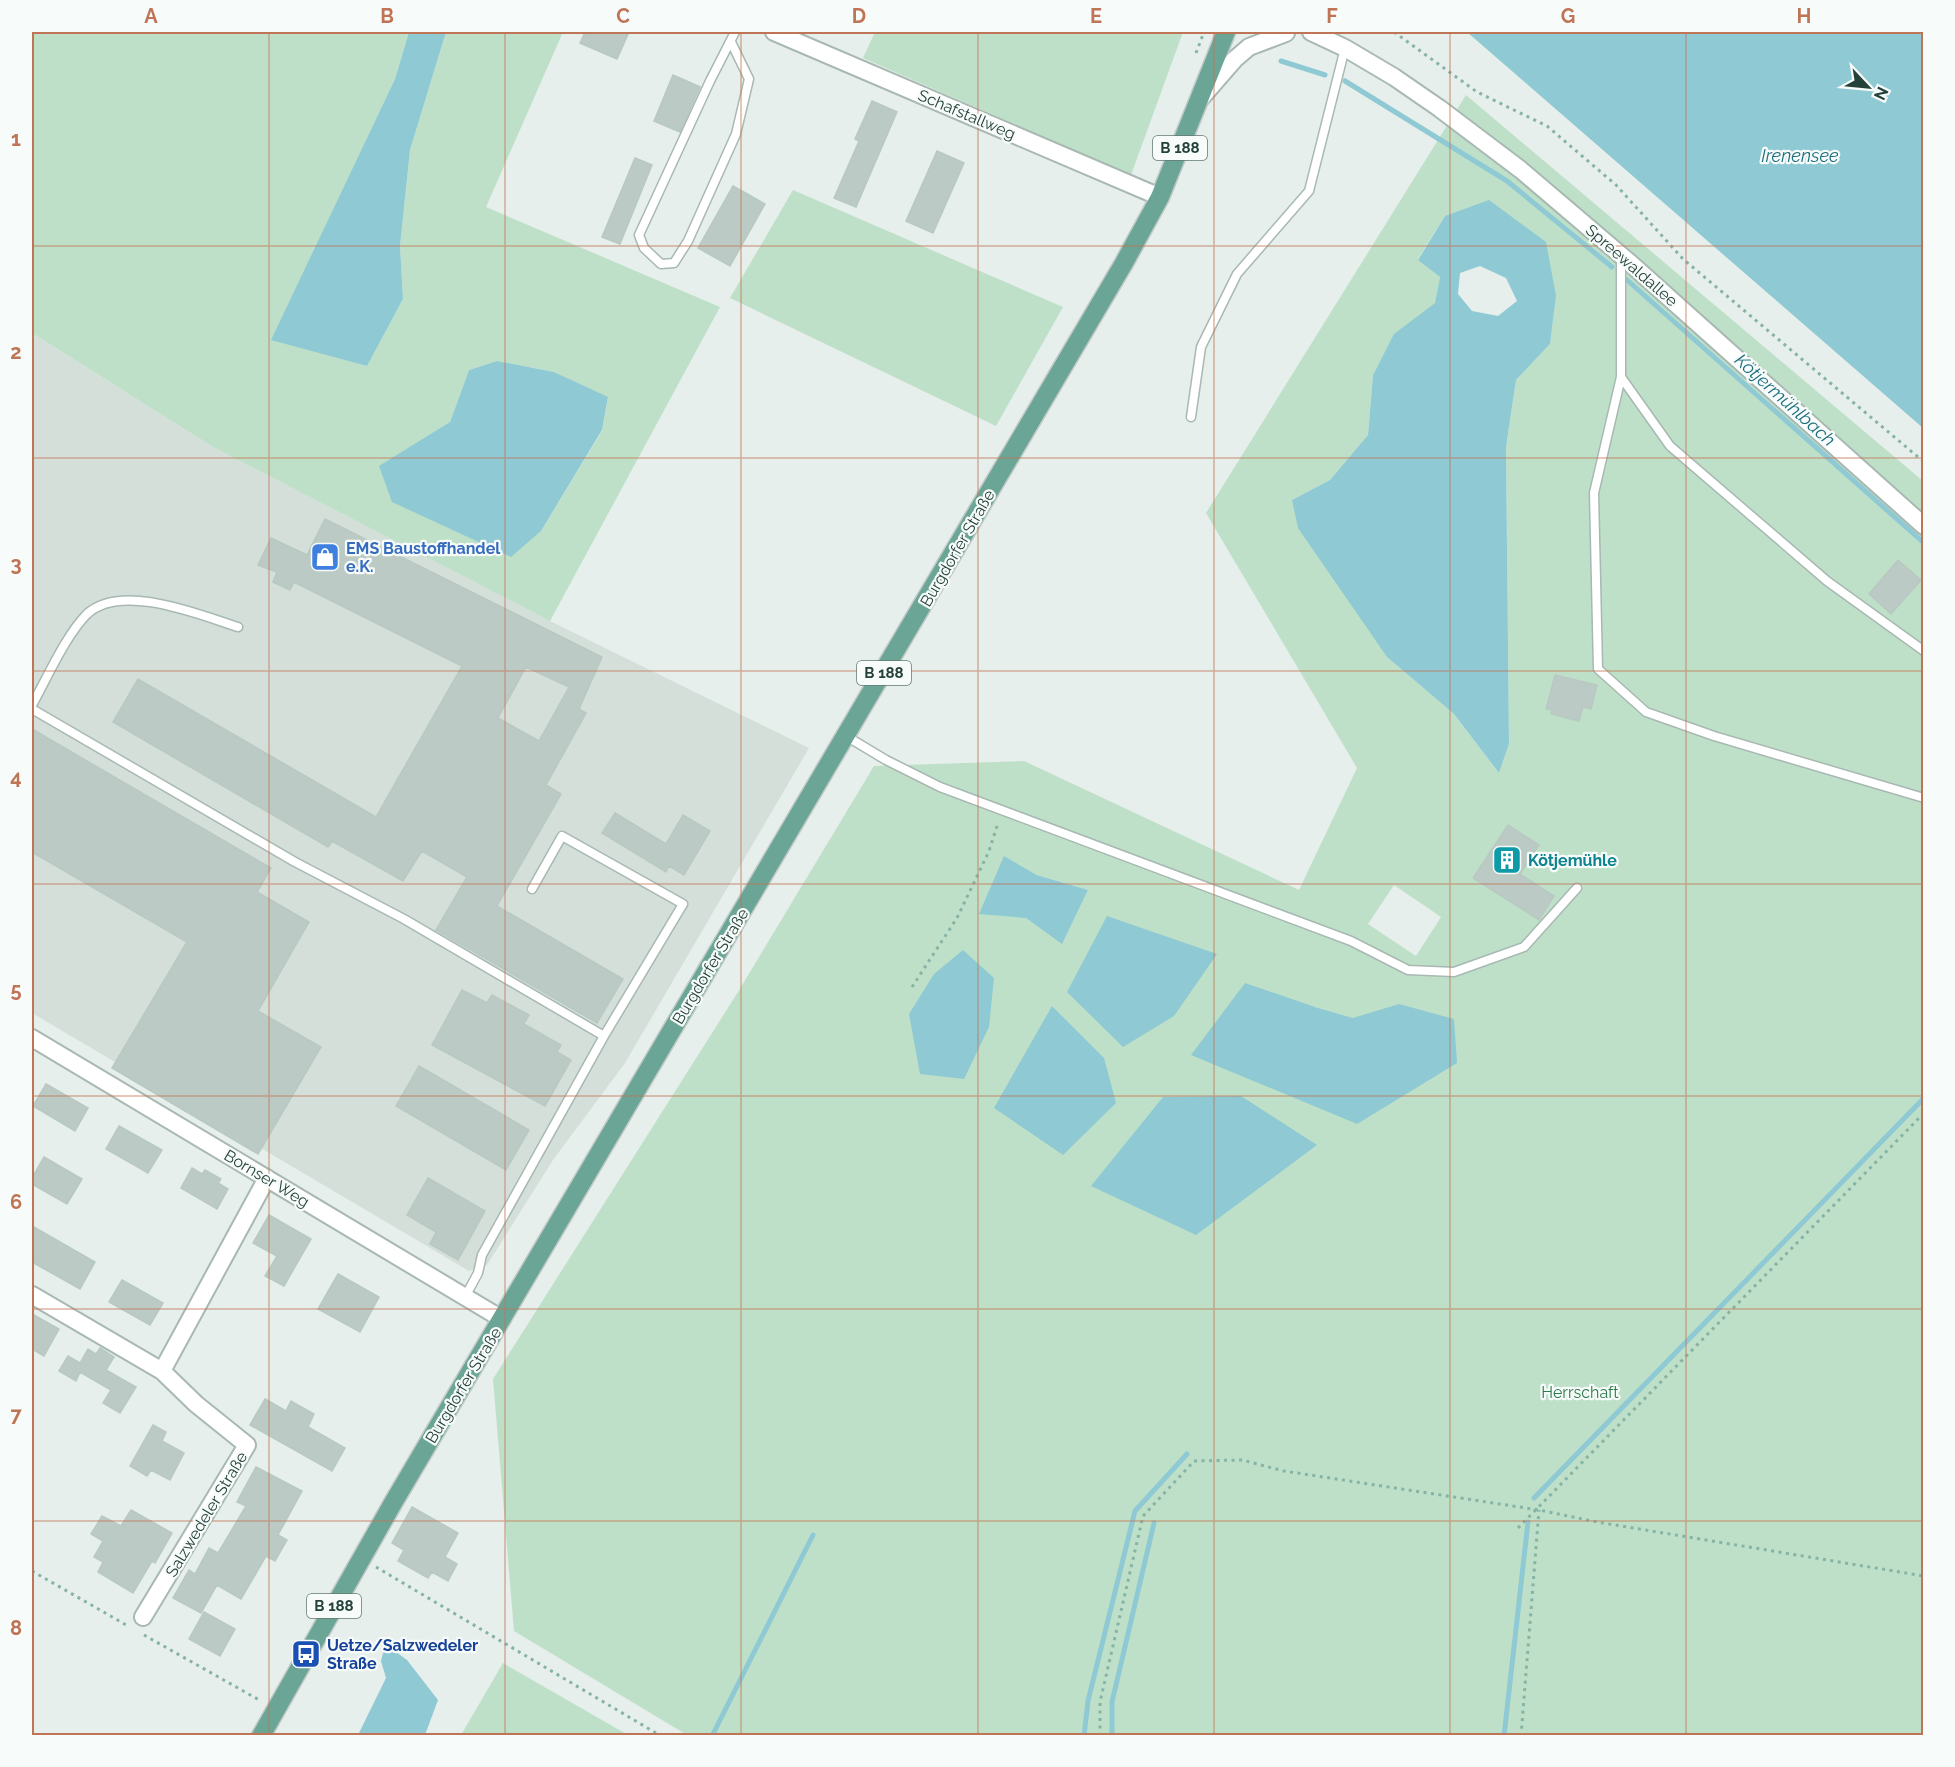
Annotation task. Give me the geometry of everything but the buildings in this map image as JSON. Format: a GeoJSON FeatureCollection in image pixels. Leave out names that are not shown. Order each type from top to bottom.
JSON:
{"type":"FeatureCollection","features":[{"type":"Feature","properties":{"kind":"main road","name":"B 188"},"geometry":{"type":"LineString","coordinates":[[1160,197],[1226,32]]}},
{"type":"Feature","properties":{"kind":"main road","name":"Burgdorfer Straße"},"geometry":{"type":"LineString","coordinates":[[261,1736],[361,1558],[1124,264],[1160,197]]}},
{"type":"Feature","properties":{"kind":"street","name":"Schafstallweg"},"geometry":{"type":"LineString","coordinates":[[774,32],[1160,197]]}},
{"type":"Feature","properties":{"kind":"street","name":"Spreewaldallee"},"geometry":{"type":"LineString","coordinates":[[1200,99],[1248,46],[1283,32],[1314,33],[1345,48],[1394,77],[1439,108],[1521,170],[1621,255],[1923,526]]}},
{"type":"Feature","properties":{"kind":"street","name":"Bornser Weg"},"geometry":{"type":"LineString","coordinates":[[32,1038],[502,1318]]}},
{"type":"Feature","properties":{"kind":"street"},"geometry":{"type":"LineString","coordinates":[[162,1371],[267,1178]]}},
{"type":"Feature","properties":{"kind":"street","name":"Salzwedeler Straße"},"geometry":{"type":"LineString","coordinates":[[32,1295],[162,1371],[196,1404],[247,1445],[143,1617]]}},
{"type":"Feature","properties":{"kind":"lane"},"geometry":{"type":"LineString","coordinates":[[731,42],[749,78],[736,134],[688,241],[674,263],[661,264],[644,248],[639,235],[735,32]]}},
{"type":"Feature","properties":{"kind":"lane"},"geometry":{"type":"LineString","coordinates":[[1191,417],[1201,346],[1237,274],[1309,191],[1345,48]]}},
{"type":"Feature","properties":{"kind":"lane"},"geometry":{"type":"LineString","coordinates":[[1621,255],[1622,377],[1594,493],[1598,669],[1646,712],[1714,736],[1923,798]]}},
{"type":"Feature","properties":{"kind":"lane"},"geometry":{"type":"LineString","coordinates":[[1622,377],[1670,446],[1827,581],[1923,651]]}},
{"type":"Feature","properties":{"kind":"lane"},"geometry":{"type":"LineString","coordinates":[[238,627],[151,601],[127,600],[102,605],[88,614],[70,636],[32,707],[294,862],[404,920],[604,1036]]}},
{"type":"Feature","properties":{"kind":"lane"},"geometry":{"type":"LineString","coordinates":[[846,736],[886,760],[940,787],[1351,941],[1408,970],[1454,972],[1524,947],[1577,888]]}},
{"type":"Feature","properties":{"kind":"lane"},"geometry":{"type":"LineString","coordinates":[[465,1297],[478,1273],[482,1255],[604,1036],[683,904],[562,836],[532,889]]}},
{"type":"Feature","properties":{"kind":"path"},"geometry":{"type":"LineString","coordinates":[[1394,32],[1477,92],[1547,126],[1616,185],[1683,259],[1923,462]]}},
{"type":"Feature","properties":{"kind":"path"},"geometry":{"type":"LineString","coordinates":[[912,987],[957,918],[989,851],[1002,810]]}},
{"type":"Feature","properties":{"kind":"path"},"geometry":{"type":"LineString","coordinates":[[1518,1528],[1923,1113]]}},
{"type":"Feature","properties":{"kind":"path"},"geometry":{"type":"LineString","coordinates":[[1100,1736],[1100,1702],[1143,1516],[1194,1461],[1242,1460],[1284,1471],[1539,1510],[1597,1522],[1923,1576]]}},
{"type":"Feature","properties":{"kind":"path"},"geometry":{"type":"LineString","coordinates":[[1521,1736],[1539,1510]]}},
{"type":"Feature","properties":{"kind":"path"},"geometry":{"type":"LineString","coordinates":[[361,1558],[661,1736]]}},
{"type":"Feature","properties":{"kind":"path"},"geometry":{"type":"LineString","coordinates":[[32,1571],[276,1709]]}},
{"type":"Feature","properties":{"kind":"shaded area","name":"EMS Baustoffhandel e.K."},"geometry":{"type":"Polygon","coordinates":[[[32,333],[213,447],[550,621],[809,748],[625,1063],[553,1160],[487,1265],[469,1271],[32,1013],[32,333]]]}},
{"type":"Feature","properties":{"kind":"green space"},"geometry":{"type":"Polygon","coordinates":[[[32,32],[409,32],[395,79],[272,339],[367,366],[403,299],[400,246],[410,150],[446,32],[563,32],[486,207],[720,307],[550,621],[213,447],[32,333],[32,32]],[[497,361],[469,370],[450,422],[380,467],[541,531],[602,431],[608,398],[554,372],[497,361]]]}},
{"type":"Feature","properties":{"kind":"green space"},"geometry":{"type":"Polygon","coordinates":[[[875,32],[1183,32],[1131,175],[863,58],[875,32]]]}},
{"type":"Feature","properties":{"kind":"green space","name":"Herrschaft"},"geometry":{"type":"Polygon","coordinates":[[[1466,95],[1923,481],[1923,1735],[687,1735],[514,1631],[493,1379],[738,992],[874,766],[1024,761],[1299,890],[1357,768],[1206,513],[1466,95]],[[1445,216],[1418,259],[1440,277],[1435,304],[1394,335],[1373,375],[1368,435],[1330,480],[1292,500],[1387,657],[1454,714],[1499,773],[1509,744],[1506,447],[1516,380],[1550,344],[1556,296],[1445,216]],[[1004,856],[1026,918],[1062,943],[1088,890],[1037,875],[1004,856]],[[1394,885],[1368,924],[1416,956],[1441,917],[1394,885]],[[1315,1007],[1191,1055],[1353,1018],[1315,1007]]]}},
{"type":"Feature","properties":{"kind":"green space"},"geometry":{"type":"Polygon","coordinates":[[[793,190],[1063,307],[996,426],[730,298],[793,190]]]}},
{"type":"Feature","properties":{"kind":"green space"},"geometry":{"type":"Polygon","coordinates":[[[503,1663],[628,1735],[461,1735],[503,1663]]]}},
{"type":"Feature","properties":{"kind":"water"},"geometry":{"type":"Polygon","coordinates":[[[409,32],[446,32],[410,150],[400,246],[403,299],[367,366],[271,340],[395,79],[409,32]]]}},
{"type":"Feature","properties":{"kind":"water","name":"Irenensee"},"geometry":{"type":"Polygon","coordinates":[[[1467,32],[1923,32],[1923,428],[1467,32]]]}},
{"type":"Feature","properties":{"kind":"water"},"geometry":{"type":"Polygon","coordinates":[[[1489,200],[1546,242],[1556,296],[1550,344],[1516,380],[1506,447],[1509,744],[1499,773],[1454,714],[1387,657],[1298,528],[1292,500],[1330,480],[1368,435],[1373,375],[1394,334],[1435,303],[1440,277],[1418,260],[1445,216],[1489,200]],[[1480,266],[1460,273],[1458,294],[1472,311],[1498,316],[1517,301],[1506,278],[1480,266]]]}},
{"type":"Feature","properties":{"kind":"water"},"geometry":{"type":"Polygon","coordinates":[[[497,361],[554,372],[608,397],[602,430],[541,531],[511,557],[392,502],[379,466],[450,422],[469,370],[497,361]]]}},
{"type":"Feature","properties":{"kind":"water"},"geometry":{"type":"Polygon","coordinates":[[[1004,856],[1037,875],[1088,890],[1062,944],[1026,918],[979,914],[1004,856]]]}},
{"type":"Feature","properties":{"kind":"water"},"geometry":{"type":"Polygon","coordinates":[[[1107,916],[1217,954],[1174,1016],[1123,1047],[1067,992],[1107,916]]]}},
{"type":"Feature","properties":{"kind":"water"},"geometry":{"type":"Polygon","coordinates":[[[963,950],[994,978],[989,1027],[964,1079],[920,1074],[909,1014],[934,974],[963,950]]]}},
{"type":"Feature","properties":{"kind":"water"},"geometry":{"type":"Polygon","coordinates":[[[1245,983],[1353,1018],[1399,1004],[1454,1019],[1457,1063],[1357,1124],[1191,1055],[1245,983]]]}},
{"type":"Feature","properties":{"kind":"water"},"geometry":{"type":"Polygon","coordinates":[[[1052,1006],[1104,1058],[1116,1103],[1063,1155],[994,1108],[1052,1006]]]}},
{"type":"Feature","properties":{"kind":"water"},"geometry":{"type":"Polygon","coordinates":[[[1241,1096],[1317,1145],[1196,1235],[1091,1186],[1163,1097],[1241,1096]]]}},
{"type":"Feature","properties":{"kind":"water"},"geometry":{"type":"Polygon","coordinates":[[[392,1649],[407,1660],[438,1700],[425,1735],[358,1735],[386,1678],[381,1661],[383,1653],[392,1649]]]}},
{"type":"Feature","properties":{"kind":"waterway","name":"Kötjermühlbach"},"geometry":{"type":"LineString","coordinates":[[1281,61],[1325,75]]}},
{"type":"Feature","properties":{"kind":"waterway","name":"Kötjermühlbach"},"geometry":{"type":"LineString","coordinates":[[1345,81],[1507,181],[1612,267]]}},
{"type":"Feature","properties":{"kind":"waterway","name":"Kötjermühlbach"},"geometry":{"type":"LineString","coordinates":[[1627,280],[1924,543]]}},
{"type":"Feature","properties":{"kind":"waterway"},"geometry":{"type":"LineString","coordinates":[[1534,1498],[1924,1098]]}},
{"type":"Feature","properties":{"kind":"waterway"},"geometry":{"type":"LineString","coordinates":[[1084,1736],[1088,1701],[1135,1511],[1187,1454]]}},
{"type":"Feature","properties":{"kind":"waterway"},"geometry":{"type":"LineString","coordinates":[[1504,1736],[1528,1522]]}},
{"type":"Feature","properties":{"kind":"waterway"},"geometry":{"type":"LineString","coordinates":[[1112,1736],[1112,1702],[1154,1523]]}},
{"type":"Feature","properties":{"kind":"waterway"},"geometry":{"type":"LineString","coordinates":[[712,1736],[813,1535]]}},
{"type":"Feature","properties":{"kind":"place","name":"EMS Baustoffhandel e.K."},"geometry":{"type":"Point","coordinates":[325,557]}},
{"type":"Feature","properties":{"kind":"place","name":"Kötjemühle"},"geometry":{"type":"Point","coordinates":[1507,860]}},
{"type":"Feature","properties":{"kind":"place","name":"Uetze/Salzwedeler Straße"},"geometry":{"type":"Point","coordinates":[306,1654]}}]}
